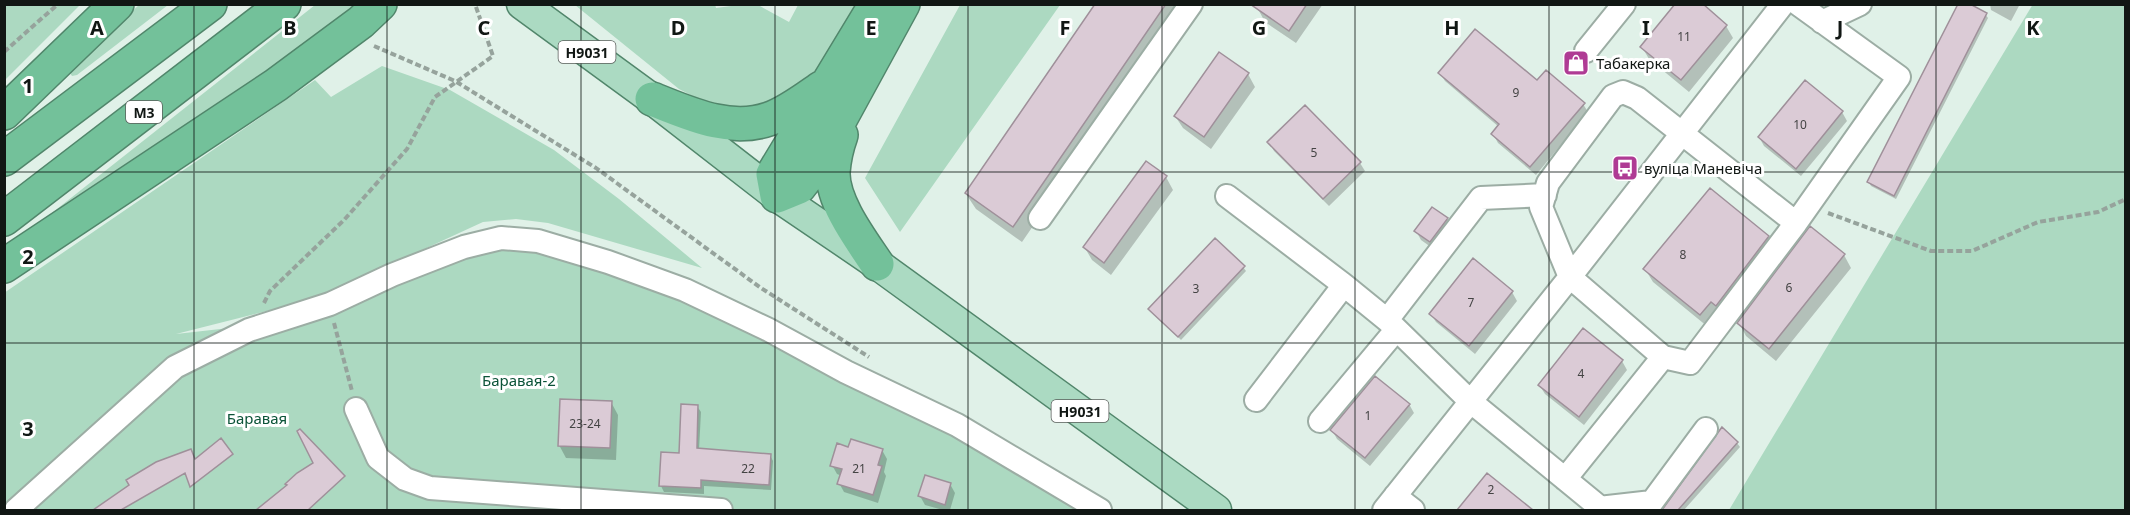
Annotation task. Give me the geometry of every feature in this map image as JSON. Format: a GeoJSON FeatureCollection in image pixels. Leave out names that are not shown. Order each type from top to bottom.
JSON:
{"type":"FeatureCollection","features":[{"type":"Feature","properties":{"kind":"highway"},"geometry":{"type":"LineString","coordinates":[[4,113],[117,4]]}},
{"type":"Feature","properties":{"kind":"highway"},"geometry":{"type":"LineString","coordinates":[[4,159],[210,4]]}},
{"type":"Feature","properties":{"kind":"highway","name":"М3"},"geometry":{"type":"LineString","coordinates":[[4,219],[284,4]]}},
{"type":"Feature","properties":{"kind":"highway"},"geometry":{"type":"LineString","coordinates":[[4,266],[276,85],[361,22],[380,4]]}},
{"type":"Feature","properties":{"kind":"highway"},"geometry":{"type":"LineString","coordinates":[[777,196],[799,187],[813,169],[839,89],[876,4]]}},
{"type":"Feature","properties":{"kind":"highway"},"geometry":{"type":"LineString","coordinates":[[652,99],[725,123],[749,123],[770,119],[798,104],[839,89],[903,4]]}},
{"type":"Feature","properties":{"kind":"highway"},"geometry":{"type":"LineString","coordinates":[[839,89],[838,145],[833,173],[837,193],[847,216],[877,264]]}},
{"type":"Feature","properties":{"kind":"main road","name":"Н9031"},"geometry":{"type":"LineString","coordinates":[[522,4],[652,99],[777,196],[877,264],[1216,510]]}},
{"type":"Feature","properties":{"kind":"street"},"geometry":{"type":"LineString","coordinates":[[1040,218],[1191,4]]}},
{"type":"Feature","properties":{"kind":"street"},"geometry":{"type":"LineString","coordinates":[[1586,51],[1624,4]]}},
{"type":"Feature","properties":{"kind":"street"},"geometry":{"type":"LineString","coordinates":[[1413,510],[1390,503],[1783,4]]}},
{"type":"Feature","properties":{"kind":"street"},"geometry":{"type":"LineString","coordinates":[[1796,223],[1637,98],[1623,92],[1613,96],[1548,183],[1541,207],[1570,277],[1663,357],[1690,363],[1796,223],[1811,203],[1899,77],[1798,4]]}},
{"type":"Feature","properties":{"kind":"street"},"geometry":{"type":"LineString","coordinates":[[1822,22],[1860,4]]}},
{"type":"Feature","properties":{"kind":"street"},"geometry":{"type":"LineString","coordinates":[[1320,421],[1392,325],[1482,198],[1545,195]]}},
{"type":"Feature","properties":{"kind":"street"},"geometry":{"type":"LineString","coordinates":[[1227,196],[1344,285],[1392,325],[1470,401],[1601,509],[1652,502],[1706,429]]}},
{"type":"Feature","properties":{"kind":"street"},"geometry":{"type":"LineString","coordinates":[[16,510],[175,367],[249,330],[330,304],[392,275],[464,247],[501,238],[538,241],[608,262],[686,290],[767,329],[846,372],[957,425],[1100,510]]}},
{"type":"Feature","properties":{"kind":"street"},"geometry":{"type":"LineString","coordinates":[[1256,400],[1344,285]]}},
{"type":"Feature","properties":{"kind":"street"},"geometry":{"type":"LineString","coordinates":[[1564,479],[1663,357]]}},
{"type":"Feature","properties":{"kind":"street"},"geometry":{"type":"LineString","coordinates":[[356,409],[378,458],[405,479],[430,488],[721,510]]}},
{"type":"Feature","properties":{"kind":"path"},"geometry":{"type":"LineString","coordinates":[[4,52],[58,4]]}},
{"type":"Feature","properties":{"kind":"path"},"geometry":{"type":"LineString","coordinates":[[249,330],[270,291],[344,220],[407,150],[435,97],[493,56],[475,4]]}},
{"type":"Feature","properties":{"kind":"path"},"geometry":{"type":"LineString","coordinates":[[370,44],[455,81],[596,168],[761,288],[870,357]]}},
{"type":"Feature","properties":{"kind":"path"},"geometry":{"type":"LineString","coordinates":[[1811,203],[1831,216],[1931,251],[1972,251],[2038,222],[2098,212],[2126,199]]}},
{"type":"Feature","properties":{"kind":"path"},"geometry":{"type":"LineString","coordinates":[[330,304],[356,409]]}},
{"type":"Feature","properties":{"kind":"green space"},"geometry":{"type":"Polygon","coordinates":[[[5,4],[80,5],[5,80],[5,4]]]}},
{"type":"Feature","properties":{"kind":"green space"},"geometry":{"type":"Polygon","coordinates":[[[715,4],[716,8],[731,5],[758,5],[789,22],[798,5],[857,5],[822,65],[809,81],[753,111],[710,105],[679,89],[575,5],[715,4]]]}},
{"type":"Feature","properties":{"kind":"green space"},"geometry":{"type":"Polygon","coordinates":[[[2033,4],[2125,5],[2125,510],[1729,510],[2033,4]]]}},
{"type":"Feature","properties":{"kind":"green space"},"geometry":{"type":"Polygon","coordinates":[[[139,5],[168,5],[77,75],[72,76],[69,72],[71,67],[139,5]]]}},
{"type":"Feature","properties":{"kind":"green space"},"geometry":{"type":"Polygon","coordinates":[[[315,5],[360,5],[273,73],[5,250],[315,5]]]}},
{"type":"Feature","properties":{"kind":"green space"},"geometry":{"type":"Polygon","coordinates":[[[960,5],[1060,5],[900,232],[865,178],[960,5]]]}},
{"type":"Feature","properties":{"kind":"green space"},"geometry":{"type":"Polygon","coordinates":[[[382,66],[450,90],[554,150],[619,199],[702,268],[548,223],[516,219],[483,222],[318,298],[176,334],[320,318],[465,255],[498,248],[536,249],[683,297],[957,431],[1088,510],[5,510],[4,293],[315,80],[331,97],[382,66]]]}},
{"type":"Feature","properties":{"kind":"building"},"geometry":{"type":"Polygon","coordinates":[[[1095,4],[1166,4],[1013,227],[965,193],[1095,4]]]}},
{"type":"Feature","properties":{"kind":"building"},"geometry":{"type":"Polygon","coordinates":[[[1250,4],[1307,4],[1289,31],[1250,4]]]}},
{"type":"Feature","properties":{"kind":"building"},"geometry":{"type":"Polygon","coordinates":[[[1675,4],[1703,4],[1727,25],[1681,80],[1640,47],[1675,4]]]}},
{"type":"Feature","properties":{"kind":"building"},"geometry":{"type":"Polygon","coordinates":[[[1958,4],[1970,4],[1987,13],[1894,196],[1867,182],[1958,4]]]}},
{"type":"Feature","properties":{"kind":"building"},"geometry":{"type":"Polygon","coordinates":[[[1475,29],[1537,80],[1546,70],[1585,103],[1530,167],[1491,134],[1499,124],[1438,73],[1475,29]]]}},
{"type":"Feature","properties":{"kind":"building"},"geometry":{"type":"Polygon","coordinates":[[[1219,52],[1249,73],[1204,137],[1174,116],[1219,52]]]}},
{"type":"Feature","properties":{"kind":"building"},"geometry":{"type":"Polygon","coordinates":[[[1805,80],[1843,111],[1796,169],[1758,137],[1805,80]]]}},
{"type":"Feature","properties":{"kind":"building"},"geometry":{"type":"Polygon","coordinates":[[[1305,105],[1361,162],[1323,199],[1267,142],[1305,105]]]}},
{"type":"Feature","properties":{"kind":"building"},"geometry":{"type":"Polygon","coordinates":[[[1146,161],[1167,176],[1104,263],[1083,247],[1146,161]]]}},
{"type":"Feature","properties":{"kind":"building"},"geometry":{"type":"Polygon","coordinates":[[[1710,188],[1769,236],[1716,306],[1711,302],[1700,315],[1643,269],[1710,188]]]}},
{"type":"Feature","properties":{"kind":"building"},"geometry":{"type":"Polygon","coordinates":[[[1432,207],[1448,218],[1430,242],[1414,231],[1432,207]]]}},
{"type":"Feature","properties":{"kind":"building"},"geometry":{"type":"Polygon","coordinates":[[[1810,226],[1845,254],[1769,349],[1737,323],[1810,226]]]}},
{"type":"Feature","properties":{"kind":"building"},"geometry":{"type":"Polygon","coordinates":[[[1215,238],[1245,266],[1178,337],[1148,309],[1215,238]]]}},
{"type":"Feature","properties":{"kind":"building"},"geometry":{"type":"Polygon","coordinates":[[[1473,258],[1513,291],[1469,346],[1429,314],[1473,258]]]}},
{"type":"Feature","properties":{"kind":"building"},"geometry":{"type":"Polygon","coordinates":[[[1583,328],[1623,360],[1579,417],[1538,385],[1583,328]]]}},
{"type":"Feature","properties":{"kind":"building"},"geometry":{"type":"Polygon","coordinates":[[[1375,376],[1410,404],[1365,458],[1330,430],[1375,376]]]}},
{"type":"Feature","properties":{"kind":"building"},"geometry":{"type":"Polygon","coordinates":[[[560,399],[612,401],[610,448],[558,446],[560,399]]]}},
{"type":"Feature","properties":{"kind":"building"},"geometry":{"type":"Polygon","coordinates":[[[681,404],[698,405],[697,448],[771,454],[769,485],[701,480],[701,488],[659,486],[661,452],[679,453],[681,404]]]}},
{"type":"Feature","properties":{"kind":"building"},"geometry":{"type":"Polygon","coordinates":[[[1722,427],[1738,442],[1678,510],[1662,510],[1722,427]]]}},
{"type":"Feature","properties":{"kind":"building"},"geometry":{"type":"Polygon","coordinates":[[[300,429],[345,476],[308,510],[256,510],[287,485],[285,484],[297,473],[313,463],[297,431],[300,429]]]}},
{"type":"Feature","properties":{"kind":"building"},"geometry":{"type":"Polygon","coordinates":[[[221,438],[233,454],[190,487],[185,473],[121,510],[93,510],[129,485],[126,480],[156,462],[191,449],[195,459],[221,438]]]}},
{"type":"Feature","properties":{"kind":"building"},"geometry":{"type":"Polygon","coordinates":[[[851,439],[883,449],[878,465],[882,466],[873,495],[837,484],[842,469],[830,466],[837,443],[848,447],[851,439]]]}},
{"type":"Feature","properties":{"kind":"building"},"geometry":{"type":"Polygon","coordinates":[[[1487,473],[1533,510],[1457,510],[1487,473]]]}},
{"type":"Feature","properties":{"kind":"building"},"geometry":{"type":"Polygon","coordinates":[[[925,475],[951,483],[945,505],[918,496],[925,475]]]}},
{"type":"Feature","properties":{"kind":"place","name":"Табакерка"},"geometry":{"type":"Point","coordinates":[1576,63]}},
{"type":"Feature","properties":{"kind":"place","name":"вуліца Маневіча"},"geometry":{"type":"Point","coordinates":[1625,168]}},
{"type":"Feature","properties":{"kind":"park label","name":"Баравая-2"},"geometry":{"type":"Point","coordinates":[519,380]}},
{"type":"Feature","properties":{"kind":"park label","name":"Баравая"},"geometry":{"type":"Point","coordinates":[257,418]}}]}
